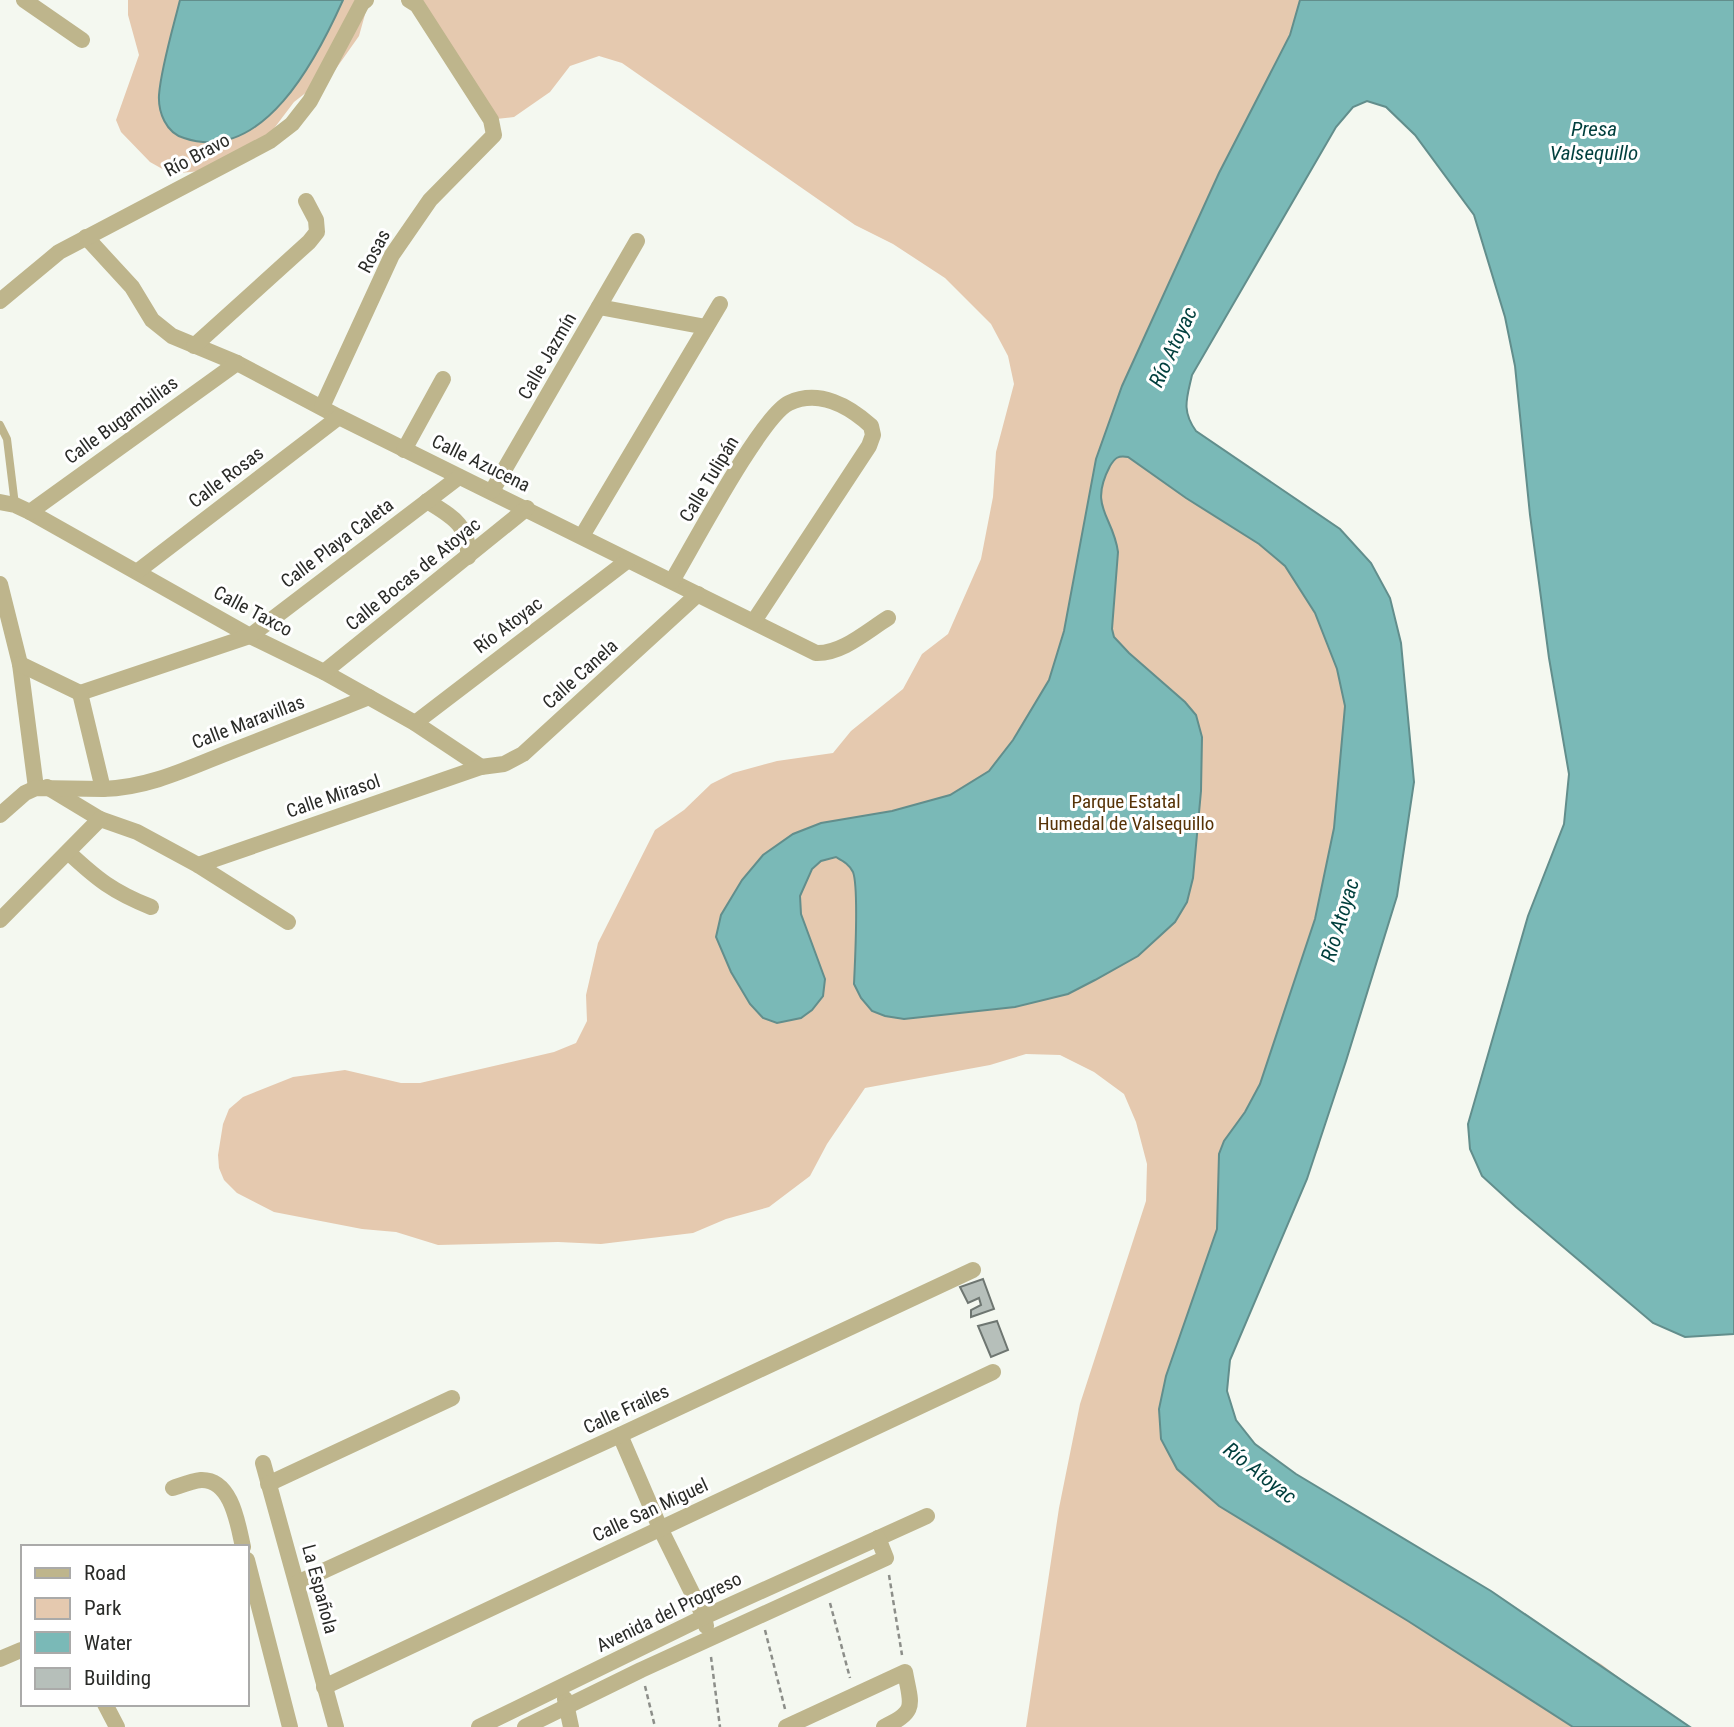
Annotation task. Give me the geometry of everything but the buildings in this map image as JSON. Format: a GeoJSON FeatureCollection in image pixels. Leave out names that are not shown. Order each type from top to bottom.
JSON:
{"type":"FeatureCollection","features":[{"type":"Feature","properties":{"kind":"street"},"geometry":{"type":"LineString","coordinates":[[24,0],[82,40]]}},
{"type":"Feature","properties":{"kind":"street","name":"Río Bravo"},"geometry":{"type":"LineString","coordinates":[[0,301],[59,252],[270,141],[292,124],[310,101],[366,0]]}},
{"type":"Feature","properties":{"kind":"street","name":"Rosas"},"geometry":{"type":"LineString","coordinates":[[322,408],[392,255],[430,200],[494,135],[491,120],[417,5],[409,0]]}},
{"type":"Feature","properties":{"kind":"street"},"geometry":{"type":"LineString","coordinates":[[194,346],[317,232],[316,220],[306,201]]}},
{"type":"Feature","properties":{"kind":"street","name":"Calle Azucena"},"geometry":{"type":"LineString","coordinates":[[86,237],[132,287],[160,328],[194,346],[237,363],[404,450],[492,491],[627,561],[816,653],[836,650],[888,618]]}},
{"type":"Feature","properties":{"kind":"street","name":"Calle Jazmín"},"geometry":{"type":"LineString","coordinates":[[492,491],[637,241]]}},
{"type":"Feature","properties":{"kind":"street"},"geometry":{"type":"LineString","coordinates":[[582,536],[720,304]]}},
{"type":"Feature","properties":{"kind":"street"},"geometry":{"type":"LineString","coordinates":[[599,306],[706,327]]}},
{"type":"Feature","properties":{"kind":"street","name":"Calle Bugambilias"},"geometry":{"type":"LineString","coordinates":[[15,506],[237,363]]}},
{"type":"Feature","properties":{"kind":"street"},"geometry":{"type":"LineString","coordinates":[[404,450],[443,379]]}},
{"type":"Feature","properties":{"kind":"street","name":"Calle Tulipán"},"geometry":{"type":"LineString","coordinates":[[672,581],[766,425],[788,403],[820,397],[834,401],[865,420],[871,426],[873,435],[869,446],[754,621]]}},
{"type":"Feature","properties":{"kind":"street","name":"Calle Rosas"},"geometry":{"type":"LineString","coordinates":[[138,571],[339,417]]}},
{"type":"Feature","properties":{"kind":"street","name":"Calle Playa Caleta"},"geometry":{"type":"LineString","coordinates":[[80,693],[250,635],[459,477]]}},
{"type":"Feature","properties":{"kind":"street"},"geometry":{"type":"LineString","coordinates":[[427,501],[453,517],[463,530],[468,542],[468,556]]}},
{"type":"Feature","properties":{"kind":"street","name":"Calle Taxco"},"geometry":{"type":"LineString","coordinates":[[15,506],[369,697],[481,766]]}},
{"type":"Feature","properties":{"kind":"street","name":"Calle Bocas de Atoyac"},"geometry":{"type":"LineString","coordinates":[[324,672],[527,509]]}},
{"type":"Feature","properties":{"kind":"street","name":"Río Atoyac"},"geometry":{"type":"LineString","coordinates":[[415,723],[627,561]]}},
{"type":"Feature","properties":{"kind":"street"},"geometry":{"type":"LineString","coordinates":[[0,584],[20,664],[42,788]]}},
{"type":"Feature","properties":{"kind":"street","name":"Calle Canela"},"geometry":{"type":"LineString","coordinates":[[481,766],[504,764],[523,754],[698,594]]}},
{"type":"Feature","properties":{"kind":"street"},"geometry":{"type":"LineString","coordinates":[[20,664],[80,693],[103,789]]}},
{"type":"Feature","properties":{"kind":"street","name":"Calle Maravillas"},"geometry":{"type":"LineString","coordinates":[[42,788],[103,789],[141,785],[369,697]]}},
{"type":"Feature","properties":{"kind":"street","name":"Calle Mirasol"},"geometry":{"type":"LineString","coordinates":[[198,865],[481,766]]}},
{"type":"Feature","properties":{"kind":"street"},"geometry":{"type":"LineString","coordinates":[[0,815],[25,793],[42,788],[100,818],[137,832],[198,865],[288,922]]}},
{"type":"Feature","properties":{"kind":"street"},"geometry":{"type":"LineString","coordinates":[[0,920],[100,818]]}},
{"type":"Feature","properties":{"kind":"street"},"geometry":{"type":"LineString","coordinates":[[68,852],[99,881],[123,896],[151,906]]}},
{"type":"Feature","properties":{"kind":"street","name":"Calle Frailes"},"geometry":{"type":"LineString","coordinates":[[296,1583],[621,1435],[972,1270]]}},
{"type":"Feature","properties":{"kind":"street","name":"Calle San Miguel"},"geometry":{"type":"LineString","coordinates":[[324,1687],[993,1372]]}},
{"type":"Feature","properties":{"kind":"street"},"geometry":{"type":"LineString","coordinates":[[268,1484],[452,1398]]}},
{"type":"Feature","properties":{"kind":"street"},"geometry":{"type":"LineString","coordinates":[[621,1435],[660,1528],[704,1617],[709,1639]]}},
{"type":"Feature","properties":{"kind":"street","name":"La Española"},"geometry":{"type":"LineString","coordinates":[[262,1463],[336,1727]]}},
{"type":"Feature","properties":{"kind":"street"},"geometry":{"type":"LineString","coordinates":[[173,1488],[203,1480],[219,1486],[233,1505],[243,1545]]}},
{"type":"Feature","properties":{"kind":"street","name":"Avenida del Progreso"},"geometry":{"type":"LineString","coordinates":[[479,1727],[704,1617],[928,1516]]}},
{"type":"Feature","properties":{"kind":"street"},"geometry":{"type":"LineString","coordinates":[[878,1538],[886,1558]]}},
{"type":"Feature","properties":{"kind":"street","name":"Avenida del Progreso"},"geometry":{"type":"LineString","coordinates":[[525,1727],[641,1670],[886,1558]]}},
{"type":"Feature","properties":{"kind":"street"},"geometry":{"type":"LineString","coordinates":[[248,1564],[290,1727]]}},
{"type":"Feature","properties":{"kind":"street"},"geometry":{"type":"LineString","coordinates":[[0,1659],[21,1650]]}},
{"type":"Feature","properties":{"kind":"street"},"geometry":{"type":"LineString","coordinates":[[788,1726],[905,1672],[911,1701],[909,1710],[904,1718],[884,1727]]}},
{"type":"Feature","properties":{"kind":"street"},"geometry":{"type":"LineString","coordinates":[[562,1686],[570,1727]]}},
{"type":"Feature","properties":{"kind":"street"},"geometry":{"type":"LineString","coordinates":[[106,1706],[117,1727]]}},
{"type":"Feature","properties":{"kind":"lane"},"geometry":{"type":"LineString","coordinates":[[0,425],[7,439],[15,506]]}},
{"type":"Feature","properties":{"kind":"path"},"geometry":{"type":"LineString","coordinates":[[886,1558],[905,1672]]}},
{"type":"Feature","properties":{"kind":"path"},"geometry":{"type":"LineString","coordinates":[[825,1587],[855,1694]]}},
{"type":"Feature","properties":{"kind":"path"},"geometry":{"type":"LineString","coordinates":[[762,1616],[788,1726]]}},
{"type":"Feature","properties":{"kind":"path"},"geometry":{"type":"LineString","coordinates":[[709,1639],[720,1727]]}},
{"type":"Feature","properties":{"kind":"path"},"geometry":{"type":"LineString","coordinates":[[641,1670],[655,1727]]}},
{"type":"Feature","properties":{"kind":"green space"},"geometry":{"type":"Polygon","coordinates":[[[128,0],[369,0],[359,36],[335,70],[294,102],[266,139],[223,169],[179,173],[166,171],[150,162],[121,132],[116,120],[139,55],[128,15],[128,0]]]}},
{"type":"Feature","properties":{"kind":"green space","name":"Parque Estatal Humedal de Valsequillo"},"geometry":{"type":"Polygon","coordinates":[[[410,0],[1338,0],[1167,428],[1382,609],[1356,924],[1319,1147],[1203,1389],[1221,1428],[1351,1520],[1601,1664],[1684,1727],[1026,1727],[1059,1508],[1080,1404],[1146,1201],[1147,1164],[1136,1122],[1124,1094],[1094,1072],[1060,1055],[1026,1054],[990,1065],[865,1088],[827,1144],[810,1176],[769,1207],[726,1219],[693,1233],[601,1244],[558,1242],[438,1245],[396,1232],[362,1229],[274,1212],[237,1193],[224,1180],[218,1155],[223,1124],[229,1109],[243,1097],[293,1077],[345,1070],[401,1083],[420,1083],[554,1052],[576,1043],[587,1021],[586,995],[598,943],[655,830],[684,810],[711,784],[733,773],[777,761],[833,753],[851,731],[903,689],[922,654],[948,634],[981,559],[993,497],[996,452],[1014,384],[1008,356],[991,324],[945,278],[893,244],[855,225],[622,63],[599,56],[570,66],[550,92],[514,117],[496,119],[410,0]]]}},
{"type":"Feature","properties":{"kind":"water"},"geometry":{"type":"Polygon","coordinates":[[[180,0],[343,0],[318,50],[283,101],[262,121],[239,136],[212,142],[184,138],[172,132],[164,121],[160,108],[162,73],[180,0]]]}},
{"type":"Feature","properties":{"kind":"water","name":"Presa Valsequillo"},"geometry":{"type":"Polygon","coordinates":[[[1300,0],[1734,0],[1734,1334],[1685,1337],[1653,1323],[1482,1176],[1470,1149],[1468,1124],[1528,916],[1564,824],[1569,774],[1549,658],[1530,515],[1515,366],[1505,317],[1474,215],[1415,135],[1386,107],[1367,101],[1353,107],[1336,127],[1192,375],[1186,404],[1188,417],[1196,431],[1340,529],[1371,563],[1390,598],[1401,643],[1414,782],[1397,896],[1346,1061],[1307,1179],[1230,1360],[1227,1391],[1236,1420],[1255,1444],[1296,1474],[1491,1591],[1690,1727],[1573,1727],[1408,1621],[1219,1506],[1177,1469],[1161,1439],[1159,1409],[1166,1376],[1217,1229],[1219,1154],[1224,1141],[1245,1112],[1260,1084],[1315,919],[1334,828],[1345,706],[1337,669],[1315,613],[1285,566],[1259,544],[1128,457],[1117,458],[1110,466],[1101,492],[1104,511],[1118,552],[1112,629],[1114,637],[1185,702],[1196,715],[1202,737],[1201,791],[1193,878],[1187,902],[1175,922],[1138,956],[1068,994],[1015,1007],[904,1019],[885,1016],[872,1011],[854,984],[855,881],[850,867],[836,857],[821,861],[812,869],[800,896],[801,914],[825,979],[823,996],[812,1010],[801,1018],[777,1023],[763,1018],[750,1004],[731,972],[716,937],[721,915],[742,880],[763,855],[793,834],[821,823],[892,811],[950,795],[989,771],[1013,740],[1049,680],[1064,631],[1096,459],[1122,386],[1219,173],[1290,35],[1300,0]]]}}]}
